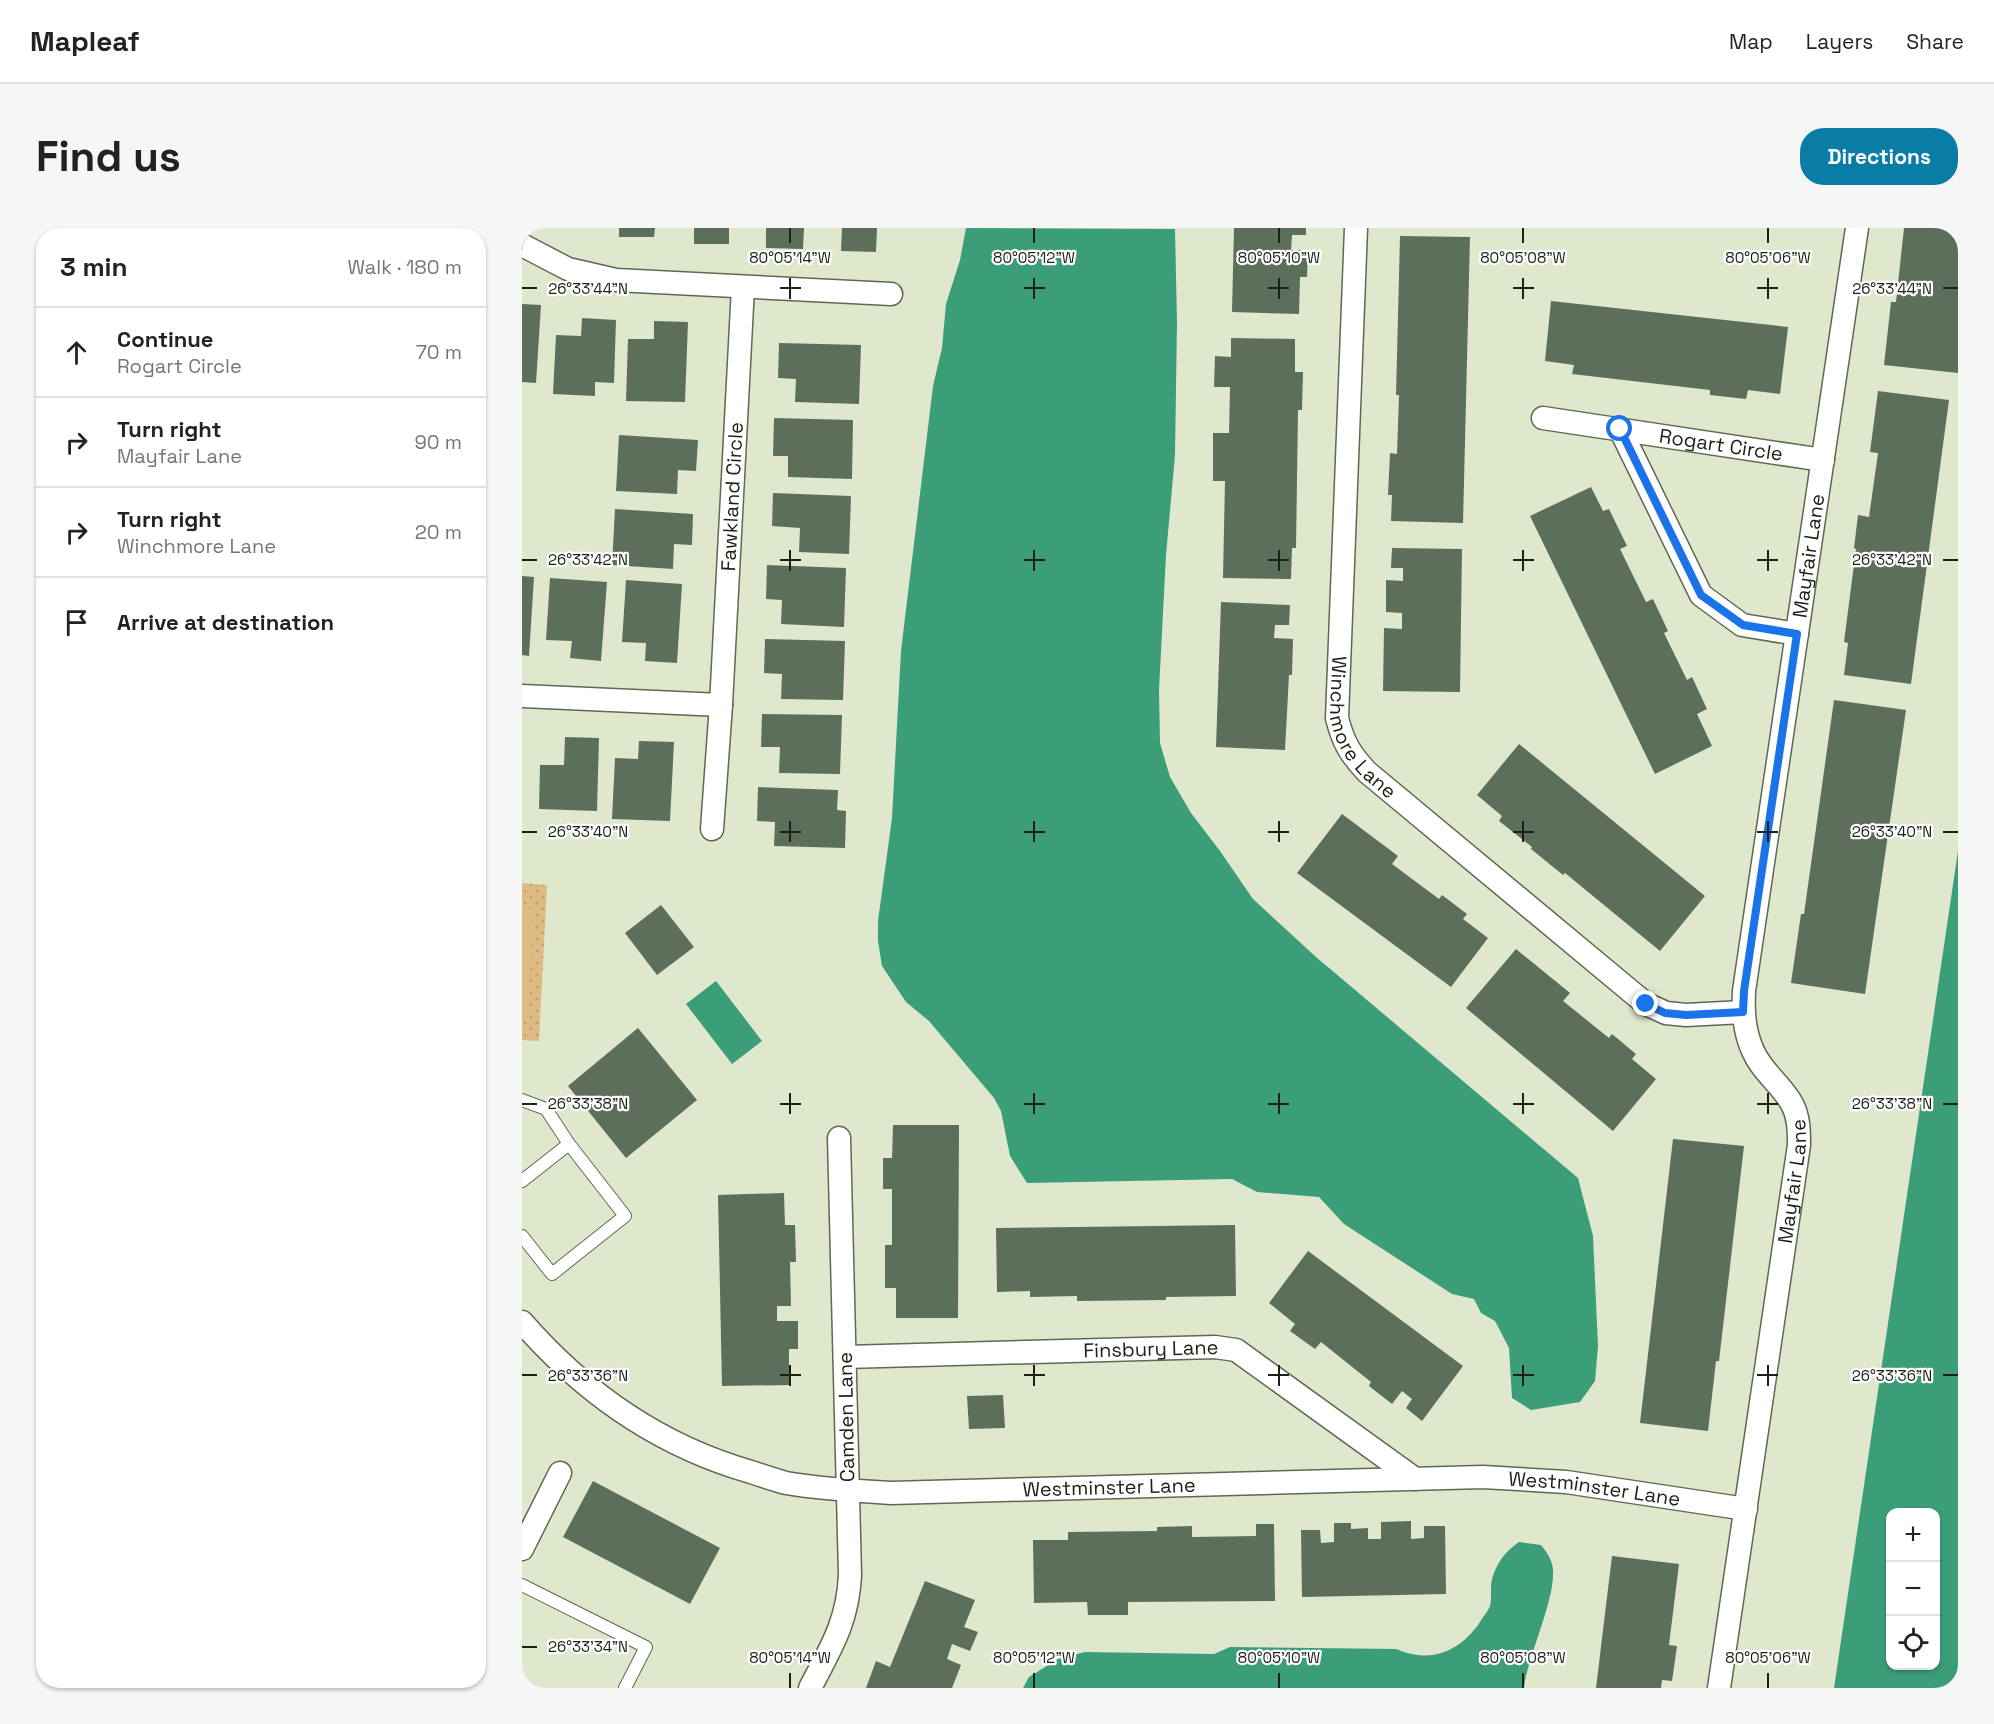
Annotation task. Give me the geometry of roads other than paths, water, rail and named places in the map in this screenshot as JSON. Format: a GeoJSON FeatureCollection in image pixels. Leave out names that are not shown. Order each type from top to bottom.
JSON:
{"type":"FeatureCollection","features":[{"type":"Feature","properties":{"kind":"street","name":"Winchmore Lane"},"geometry":{"type":"LineString","coordinates":[[1356,228],[1337,718],[1342,738],[1352,756],[1367,772],[1646,1004],[1665,1013],[1686,1015],[1743,1012]]}},
{"type":"Feature","properties":{"kind":"street","name":"Mayfair Lane"},"geometry":{"type":"LineString","coordinates":[[1719,1688],[1799,1145],[1799,1124],[1792,1103],[1763,1069],[1753,1052],[1746,1032],[1743,1012],[1744,991],[1857,228]]}},
{"type":"Feature","properties":{"kind":"street"},"geometry":{"type":"LineString","coordinates":[[522,246],[568,269],[616,280],[891,294]]}},
{"type":"Feature","properties":{"kind":"street","name":"Fawkland Circle"},"geometry":{"type":"LineString","coordinates":[[712,829],[721,705],[743,287]]}},
{"type":"Feature","properties":{"kind":"street","name":"Rogart Circle"},"geometry":{"type":"LineString","coordinates":[[1543,418],[1823,460]]}},
{"type":"Feature","properties":{"kind":"street","name":"Rogart Circle"},"geometry":{"type":"LineString","coordinates":[[1620,429],[1701,595],[1743,625],[1797,634]]}},
{"type":"Feature","properties":{"kind":"street"},"geometry":{"type":"LineString","coordinates":[[522,696],[721,705]]}},
{"type":"Feature","properties":{"kind":"street","name":"Camden Lane"},"geometry":{"type":"LineString","coordinates":[[810,1688],[844,1619],[849,1597],[839,1138]]}},
{"type":"Feature","properties":{"kind":"street","name":"Westminster Lane"},"geometry":{"type":"LineString","coordinates":[[522,1322],[546,1349],[594,1392],[628,1417],[684,1448],[724,1464],[785,1482],[848,1491],[891,1493],[1483,1478],[1566,1482],[1746,1509]]}},
{"type":"Feature","properties":{"kind":"street","name":"Finsbury Lane"},"geometry":{"type":"LineString","coordinates":[[845,1357],[1215,1347],[1236,1350],[1415,1479]]}},
{"type":"Feature","properties":{"kind":"street"},"geometry":{"type":"LineString","coordinates":[[522,1549],[560,1473]]}},
{"type":"Feature","properties":{"kind":"lane"},"geometry":{"type":"LineString","coordinates":[[522,1100],[546,1109],[569,1144],[625,1216],[552,1274],[522,1236]]}},
{"type":"Feature","properties":{"kind":"lane"},"geometry":{"type":"LineString","coordinates":[[522,1181],[569,1144]]}},
{"type":"Feature","properties":{"kind":"lane"},"geometry":{"type":"LineString","coordinates":[[522,1585],[646,1647],[625,1688]]}}]}
